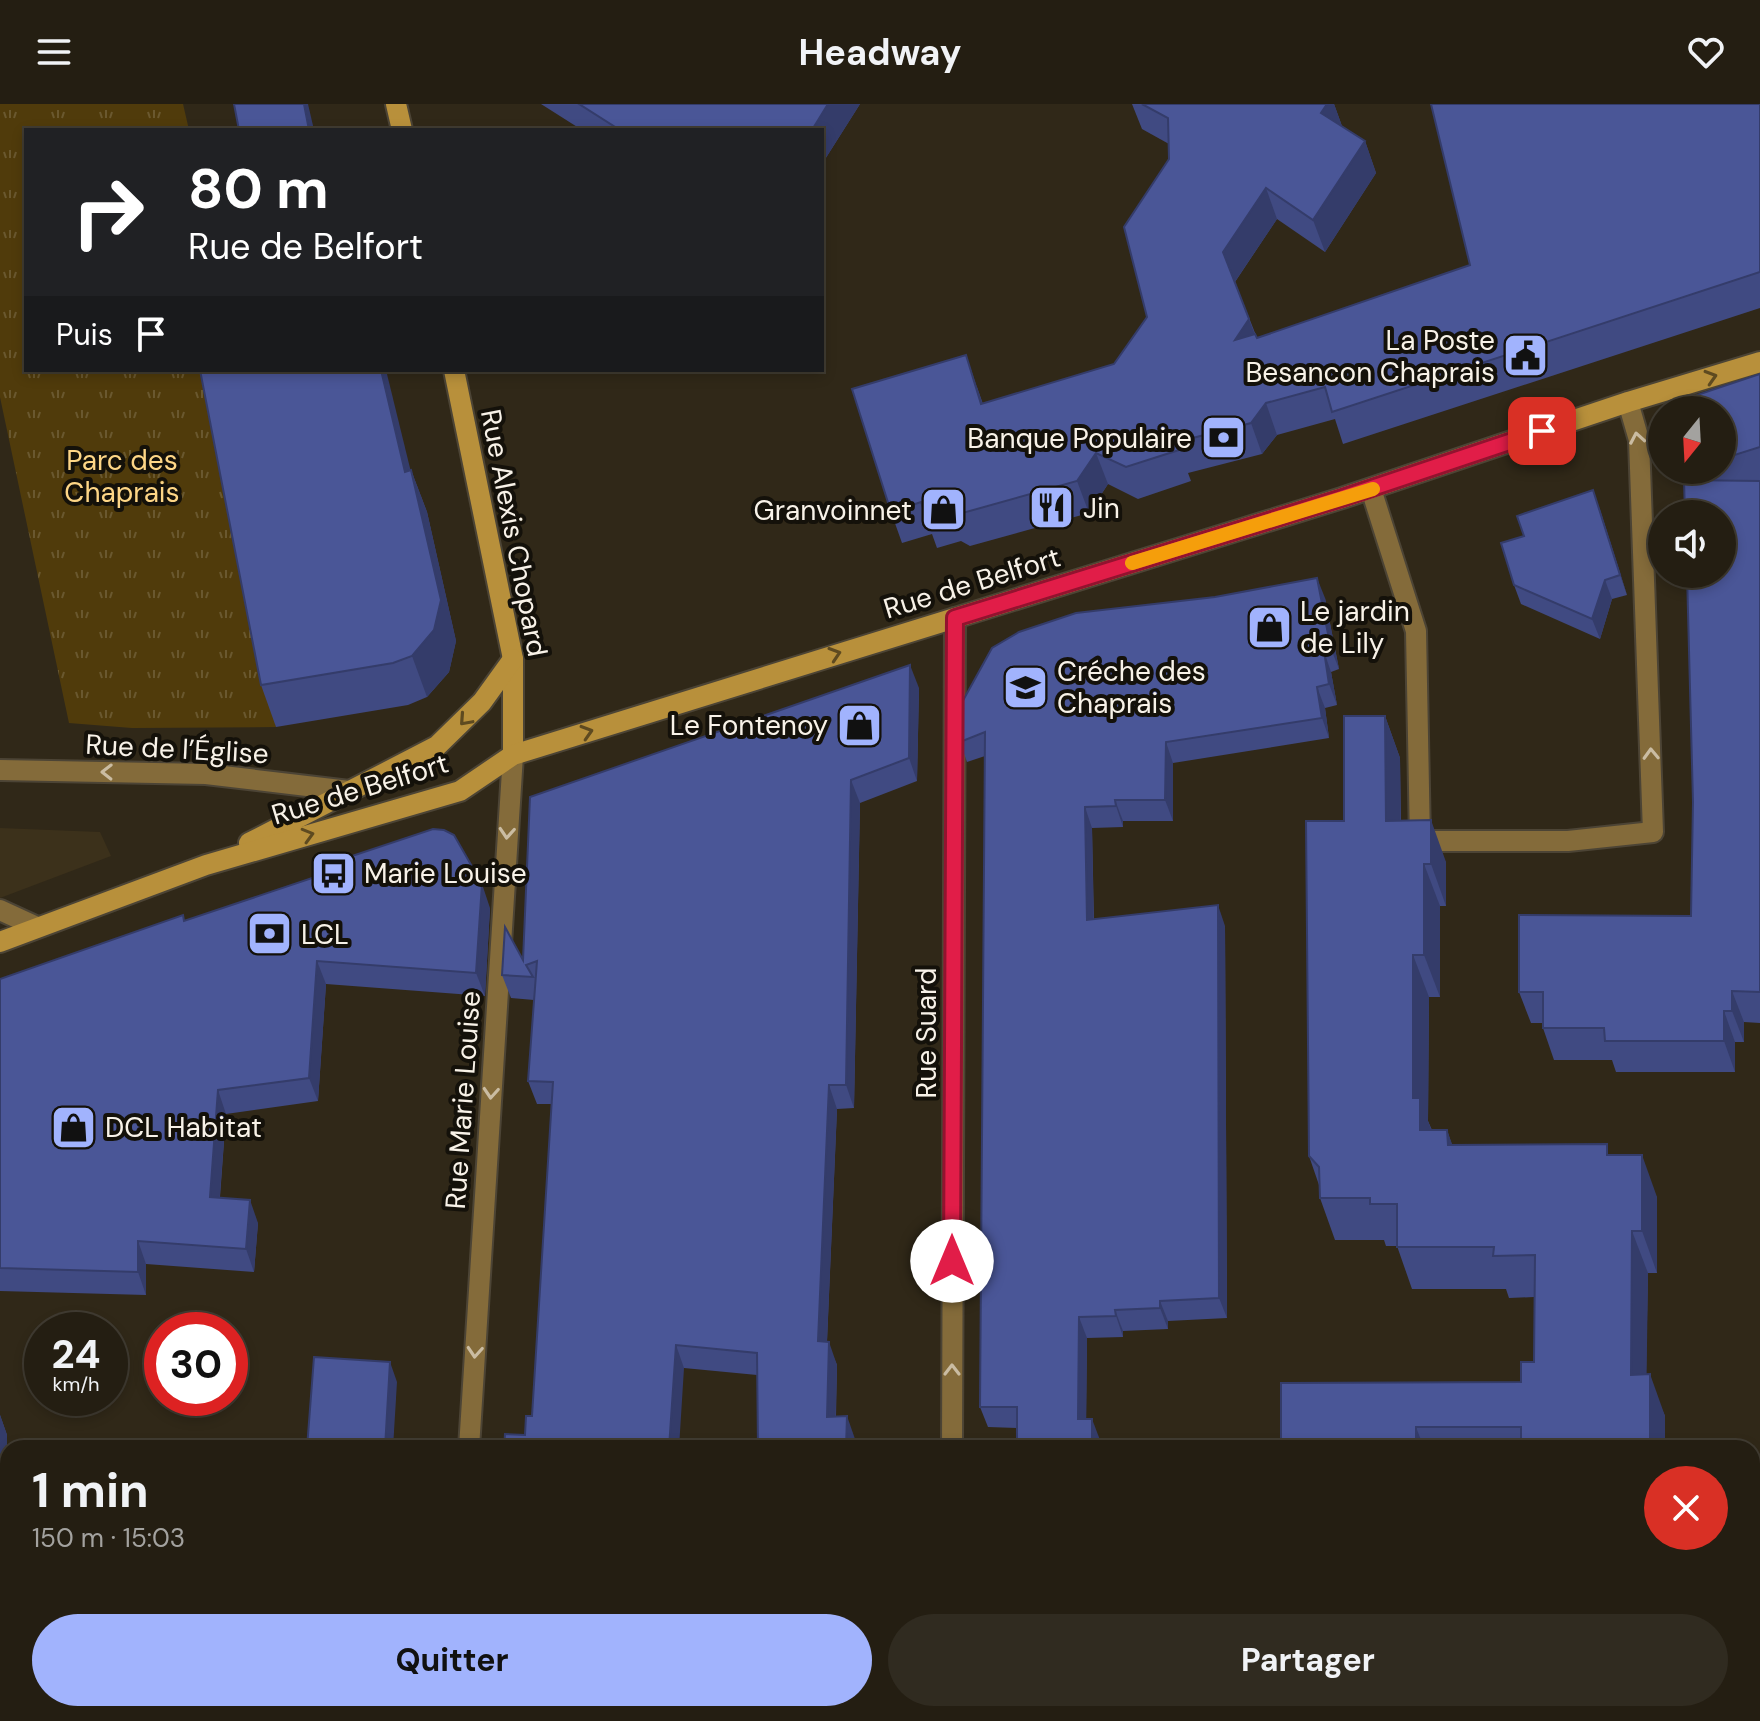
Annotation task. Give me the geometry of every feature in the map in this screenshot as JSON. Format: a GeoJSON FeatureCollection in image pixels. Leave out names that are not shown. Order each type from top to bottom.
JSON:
{"type":"FeatureCollection","features":[{"type":"Feature","properties":{"kind":"main road"},"geometry":{"type":"LineString","coordinates":[[396,104],[402,128]]}},
{"type":"Feature","properties":{"kind":"main road","name":"Rue de Belfort"},"geometry":{"type":"LineString","coordinates":[[0,942],[206,865],[460,791],[513,755],[1371,489],[1628,402],[1760,362]]}},
{"type":"Feature","properties":{"kind":"main road","name":"Rue Alexis Chopard"},"geometry":{"type":"LineString","coordinates":[[454,372],[513,659],[513,755]]}},
{"type":"Feature","properties":{"kind":"main road","name":"Rue de Belfort"},"geometry":{"type":"LineString","coordinates":[[206,865],[437,746],[453,733],[513,659]]}},
{"type":"Feature","properties":{"kind":"street"},"geometry":{"type":"LineString","coordinates":[[1371,489],[1416,631],[1420,841],[1568,841],[1653,832],[1639,440],[1628,402]]}},
{"type":"Feature","properties":{"kind":"street","name":"Rue Suard"},"geometry":{"type":"LineString","coordinates":[[952,1440],[955,618]]}},
{"type":"Feature","properties":{"kind":"street","name":"Rue Marie Louise"},"geometry":{"type":"LineString","coordinates":[[470,1440],[513,755]]}},
{"type":"Feature","properties":{"kind":"street","name":"Rue de l’Église"},"geometry":{"type":"LineString","coordinates":[[0,770],[206,774],[349,791]]}},
{"type":"Feature","properties":{"kind":"street"},"geometry":{"type":"LineString","coordinates":[[0,910],[37,927]]}},
{"type":"Feature","properties":{"kind":"shaded area"},"geometry":{"type":"Polygon","coordinates":[[[0,828],[100,832],[111,856],[0,898],[0,828]]]}},
{"type":"Feature","properties":{"kind":"green space","name":"Parc des Chaprais"},"geometry":{"type":"Polygon","coordinates":[[[0,104],[183,104],[189,128],[24,128],[24,372],[239,372],[217,424],[276,727],[132,728],[69,723],[0,397],[0,104]]]}},
{"type":"Feature","properties":{"kind":"building"},"geometry":{"type":"Polygon","coordinates":[[[234,104],[304,104],[309,128],[239,128],[234,104]]]}},
{"type":"Feature","properties":{"kind":"building"},"geometry":{"type":"Polygon","coordinates":[[[579,104],[828,104],[813,128],[617,128],[579,104]]]}},
{"type":"Feature","properties":{"kind":"building"},"geometry":{"type":"Polygon","coordinates":[[[1142,104],[1327,104],[1321,113],[1365,141],[1313,220],[1266,188],[1223,252],[1249,319],[1235,340],[1255,334],[1257,338],[1470,265],[1431,104],[1760,104],[1760,272],[1332,412],[1325,387],[1266,403],[1251,423],[1177,442],[1179,450],[1126,467],[1096,453],[1077,481],[959,514],[949,509],[926,516],[921,502],[891,512],[852,389],[966,355],[981,404],[1114,364],[1147,317],[1124,227],[1169,159],[1168,118],[1142,104]]]}},
{"type":"Feature","properties":{"kind":"building"},"geometry":{"type":"Polygon","coordinates":[[[200,372],[381,372],[405,472],[411,470],[441,600],[434,630],[412,656],[393,663],[261,685],[200,372]]]}},
{"type":"Feature","properties":{"kind":"building"},"geometry":{"type":"Polygon","coordinates":[[[1760,374],[1760,447],[1736,455],[1736,396],[1697,395],[1760,374]]]}},
{"type":"Feature","properties":{"kind":"building"},"geometry":{"type":"Polygon","coordinates":[[[1760,481],[1760,992],[1732,991],[1732,1011],[1724,1011],[1724,1041],[1605,1041],[1604,1028],[1543,1028],[1543,992],[1519,992],[1519,915],[1691,916],[1693,802],[1687,588],[1736,588],[1736,500],[1685,500],[1684,484],[1760,481]]]}},
{"type":"Feature","properties":{"kind":"building"},"geometry":{"type":"Polygon","coordinates":[[[1593,490],[1620,575],[1605,580],[1592,619],[1514,585],[1501,543],[1524,536],[1517,516],[1593,490]]]}},
{"type":"Feature","properties":{"kind":"building"},"geometry":{"type":"Polygon","coordinates":[[[1317,578],[1331,649],[1324,651],[1329,684],[1317,687],[1322,718],[1166,742],[1165,800],[1115,800],[1116,806],[1085,807],[1087,920],[1218,905],[1219,1298],[1160,1301],[1160,1308],[1115,1310],[1116,1316],[1079,1317],[1078,1419],[1092,1419],[1092,1440],[1017,1440],[1017,1407],[980,1407],[985,732],[960,742],[960,706],[992,648],[1019,632],[1076,613],[1215,597],[1317,578]]]}},
{"type":"Feature","properties":{"kind":"building"},"geometry":{"type":"Polygon","coordinates":[[[910,665],[909,758],[851,780],[846,1085],[829,1085],[818,1341],[829,1342],[827,1417],[847,1416],[846,1440],[758,1440],[757,1353],[676,1345],[670,1440],[505,1440],[505,1434],[525,1435],[526,1416],[532,1416],[553,1082],[528,1081],[537,961],[526,965],[533,977],[502,975],[505,927],[523,960],[530,797],[910,665]]]}},
{"type":"Feature","properties":{"kind":"building"},"geometry":{"type":"Polygon","coordinates":[[[1344,716],[1385,716],[1386,821],[1431,820],[1431,864],[1424,864],[1424,955],[1413,955],[1413,1098],[1420,1098],[1420,1130],[1447,1130],[1448,1145],[1607,1144],[1607,1155],[1642,1155],[1642,1231],[1632,1231],[1631,1375],[1650,1374],[1650,1440],[1521,1440],[1521,1427],[1416,1427],[1416,1440],[1281,1440],[1281,1383],[1521,1382],[1521,1362],[1534,1362],[1535,1255],[1493,1256],[1494,1247],[1397,1247],[1397,1204],[1370,1204],[1370,1198],[1320,1198],[1319,1167],[1309,1156],[1306,821],[1344,821],[1344,716]]]}},
{"type":"Feature","properties":{"kind":"building"},"geometry":{"type":"Polygon","coordinates":[[[433,829],[454,835],[482,884],[476,973],[317,961],[309,1078],[218,1090],[210,1197],[250,1200],[246,1249],[138,1241],[138,1272],[0,1268],[0,979],[183,915],[184,921],[348,866],[349,857],[433,829]]]}},
{"type":"Feature","properties":{"kind":"building"},"geometry":{"type":"Polygon","coordinates":[[[314,1357],[390,1362],[385,1440],[308,1440],[314,1357]]]}},
{"type":"Feature","properties":{"kind":"slow traffic"},"geometry":{"type":"LineString","coordinates":[[1132,563],[1373,489]]}},
{"type":"Feature","properties":{"kind":"place","name":"La Poste Besancon Chaprais"},"geometry":{"type":"Point","coordinates":[1526,356]}},
{"type":"Feature","properties":{"kind":"place","name":"Banque Populaire"},"geometry":{"type":"Point","coordinates":[1223,438]}},
{"type":"Feature","properties":{"kind":"place","name":"Jin"},"geometry":{"type":"Point","coordinates":[1052,508]}},
{"type":"Feature","properties":{"kind":"place","name":"Granvoinnet"},"geometry":{"type":"Point","coordinates":[943,510]}},
{"type":"Feature","properties":{"kind":"place","name":"Le jardin de Lily"},"geometry":{"type":"Point","coordinates":[1269,627]}},
{"type":"Feature","properties":{"kind":"place","name":"Créche des Chaprais"},"geometry":{"type":"Point","coordinates":[1026,687]}},
{"type":"Feature","properties":{"kind":"place","name":"Le Fontenoy"},"geometry":{"type":"Point","coordinates":[859,725]}},
{"type":"Feature","properties":{"kind":"place","name":"Marie Louise"},"geometry":{"type":"Point","coordinates":[333,873]}},
{"type":"Feature","properties":{"kind":"place","name":"LCL"},"geometry":{"type":"Point","coordinates":[270,934]}},
{"type":"Feature","properties":{"kind":"place","name":"DCL Habitat"},"geometry":{"type":"Point","coordinates":[74,1127]}},
{"type":"Feature","properties":{"kind":"route"},"geometry":{"type":"LineString","coordinates":[[952,1261],[955,618],[1342,498],[1542,431]]}}]}
